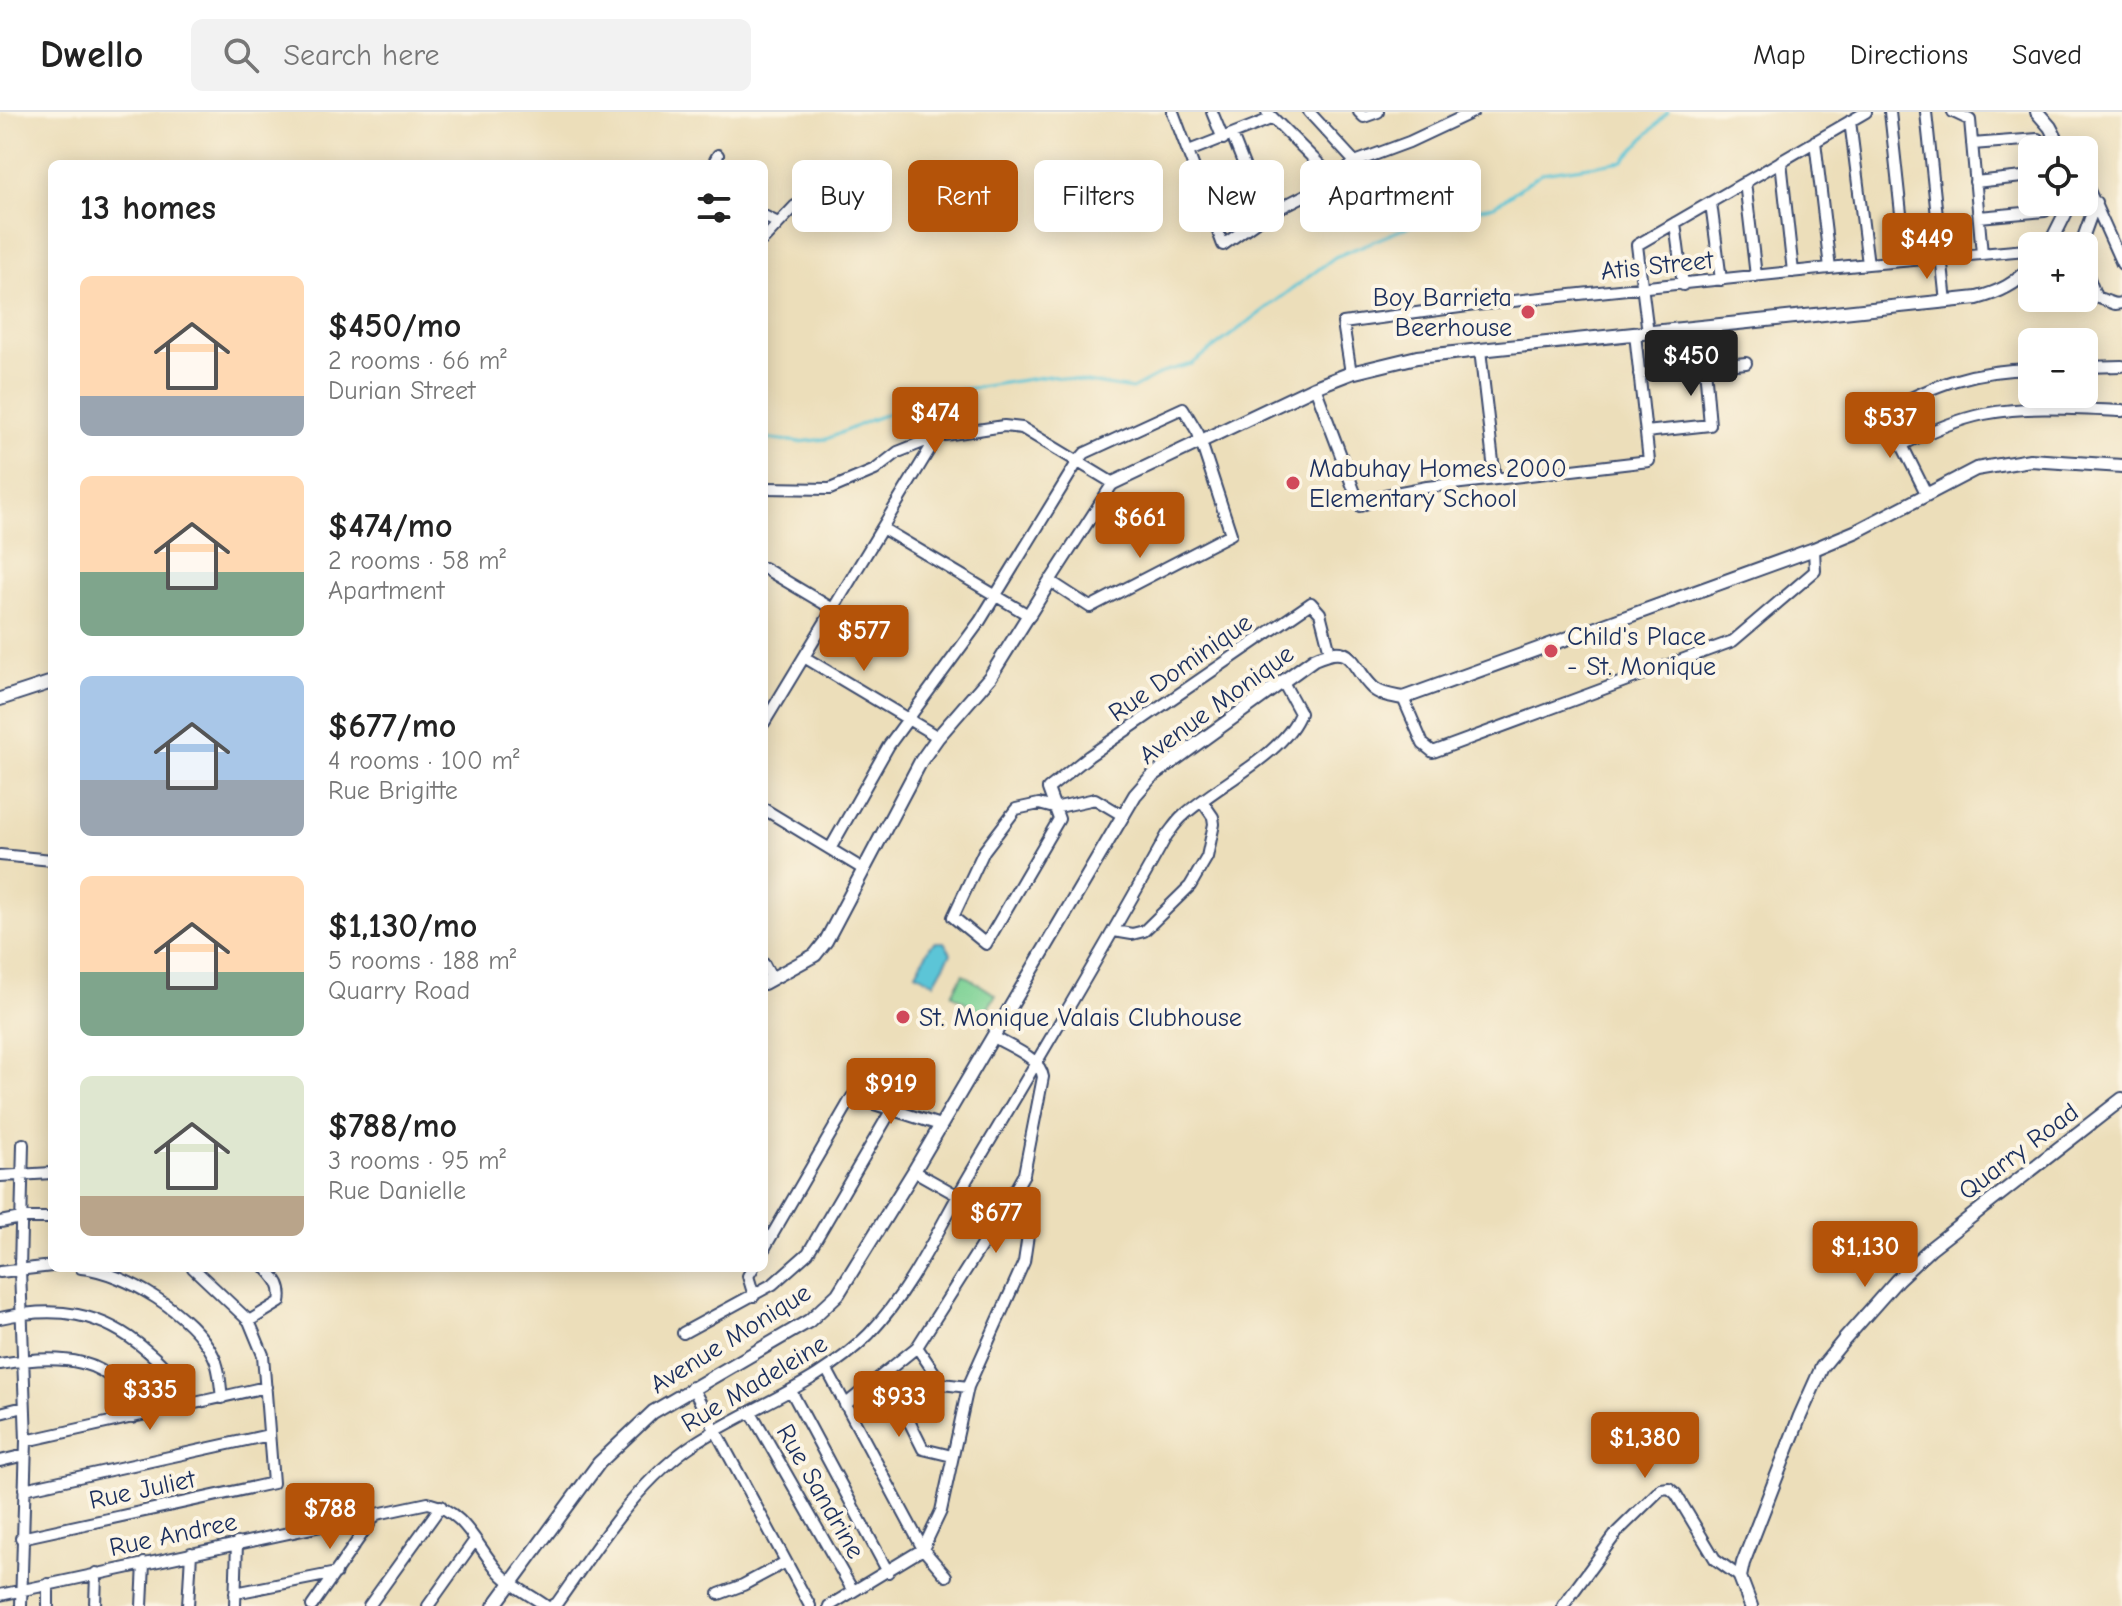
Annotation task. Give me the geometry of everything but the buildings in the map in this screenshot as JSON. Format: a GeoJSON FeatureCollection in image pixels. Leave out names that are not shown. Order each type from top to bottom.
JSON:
{"type":"FeatureCollection","features":[{"type":"Feature","properties":{"kind":"street"},"geometry":{"type":"LineString","coordinates":[[1173,112],[1192,160]]}},
{"type":"Feature","properties":{"kind":"street"},"geometry":{"type":"LineString","coordinates":[[1212,112],[1238,160]]}},
{"type":"Feature","properties":{"kind":"street"},"geometry":{"type":"LineString","coordinates":[[1309,112],[1353,160]]}},
{"type":"Feature","properties":{"kind":"street"},"geometry":{"type":"LineString","coordinates":[[1359,112],[1364,117],[1378,112]]}},
{"type":"Feature","properties":{"kind":"street"},"geometry":{"type":"LineString","coordinates":[[1360,160],[1409,142],[1473,112]]}},
{"type":"Feature","properties":{"kind":"street"},"geometry":{"type":"LineString","coordinates":[[1315,387],[1360,506],[1390,494],[1649,461],[1639,374],[1642,288],[1637,245],[1866,112]]}},
{"type":"Feature","properties":{"kind":"street"},"geometry":{"type":"LineString","coordinates":[[1890,112],[1906,260]]}},
{"type":"Feature","properties":{"kind":"street"},"geometry":{"type":"LineString","coordinates":[[1926,112],[1946,302]]}},
{"type":"Feature","properties":{"kind":"street"},"geometry":{"type":"LineString","coordinates":[[1953,112],[1970,120],[1982,254]]}},
{"type":"Feature","properties":{"kind":"street"},"geometry":{"type":"LineString","coordinates":[[2037,112],[2055,136]]}},
{"type":"Feature","properties":{"kind":"street"},"geometry":{"type":"LineString","coordinates":[[1189,151],[1228,137],[1270,115],[1315,160]]}},
{"type":"Feature","properties":{"kind":"street"},"geometry":{"type":"LineString","coordinates":[[1850,121],[1868,264]]}},
{"type":"Feature","properties":{"kind":"street"},"geometry":{"type":"LineString","coordinates":[[1815,141],[1830,268]]}},
{"type":"Feature","properties":{"kind":"street"},"geometry":{"type":"LineString","coordinates":[[1972,144],[2018,141]]}},
{"type":"Feature","properties":{"kind":"street"},"geometry":{"type":"LineString","coordinates":[[1781,161],[1793,272]]}},
{"type":"Feature","properties":{"kind":"street"},"geometry":{"type":"LineString","coordinates":[[1975,182],[2018,177]]}},
{"type":"Feature","properties":{"kind":"street"},"geometry":{"type":"LineString","coordinates":[[1745,182],[1756,276]]}},
{"type":"Feature","properties":{"kind":"street"},"geometry":{"type":"LineString","coordinates":[[1711,203],[1721,280]]}},
{"type":"Feature","properties":{"kind":"street"},"geometry":{"type":"LineString","coordinates":[[2098,207],[2122,264]]}},
{"type":"Feature","properties":{"kind":"street"},"geometry":{"type":"LineString","coordinates":[[768,234],[792,209]]}},
{"type":"Feature","properties":{"kind":"street"},"geometry":{"type":"LineString","coordinates":[[1979,217],[2018,213]]}},
{"type":"Feature","properties":{"kind":"street"},"geometry":{"type":"LineString","coordinates":[[768,218],[778,223]]}},
{"type":"Feature","properties":{"kind":"street"},"geometry":{"type":"LineString","coordinates":[[1675,223],[1683,285]]}},
{"type":"Feature","properties":{"kind":"street"},"geometry":{"type":"LineString","coordinates":[[1218,232],[1223,245],[1241,232]]}},
{"type":"Feature","properties":{"kind":"street","name":"Atis Street"},"geometry":{"type":"LineString","coordinates":[[1351,373],[1343,323],[1475,305],[2018,251]]}},
{"type":"Feature","properties":{"kind":"street"},"geometry":{"type":"LineString","coordinates":[[768,981],[815,955],[826,941],[921,761],[990,677],[1113,483],[1315,387],[1351,373],[1417,357],[1946,302],[1999,292],[2018,281]]}},
{"type":"Feature","properties":{"kind":"street"},"geometry":{"type":"LineString","coordinates":[[2098,298],[2115,304],[2122,303]]}},
{"type":"Feature","properties":{"kind":"street"},"geometry":{"type":"LineString","coordinates":[[1480,350],[1495,479]]}},
{"type":"Feature","properties":{"kind":"street"},"geometry":{"type":"LineString","coordinates":[[1639,374],[1746,363]]}},
{"type":"Feature","properties":{"kind":"street"},"geometry":{"type":"LineString","coordinates":[[2098,367],[2122,366]]}},
{"type":"Feature","properties":{"kind":"street"},"geometry":{"type":"LineString","coordinates":[[1646,432],[1710,425],[1705,367]]}},
{"type":"Feature","properties":{"kind":"street"},"geometry":{"type":"LineString","coordinates":[[1926,493],[1885,411],[1935,385],[1999,370],[2018,369]]}},
{"type":"Feature","properties":{"kind":"street"},"geometry":{"type":"LineString","coordinates":[[830,849],[874,769],[963,645],[1078,461],[1085,453],[1183,408],[1201,442],[1231,534],[1090,607],[1050,581]]}},
{"type":"Feature","properties":{"kind":"street"},"geometry":{"type":"LineString","coordinates":[[1902,445],[1939,427],[1985,414],[2049,408],[2122,411]]}},
{"type":"Feature","properties":{"kind":"street"},"geometry":{"type":"LineString","coordinates":[[768,488],[830,489],[875,470],[898,452],[938,436],[1004,426],[1022,428],[1113,483]]}},
{"type":"Feature","properties":{"kind":"street"},"geometry":{"type":"LineString","coordinates":[[768,716],[938,436]]}},
{"type":"Feature","properties":{"kind":"street"},"geometry":{"type":"LineString","coordinates":[[1814,549],[1815,571],[1733,641],[1433,752],[1423,744],[1403,698],[1814,549],[1857,531],[1976,469],[2016,461],[2122,466]]}},
{"type":"Feature","properties":{"kind":"street"},"geometry":{"type":"LineString","coordinates":[[882,528],[1030,616]]}},
{"type":"Feature","properties":{"kind":"street"},"geometry":{"type":"LineString","coordinates":[[768,570],[833,609]]}},
{"type":"Feature","properties":{"kind":"street","name":"Rue Dominique"},"geometry":{"type":"LineString","coordinates":[[1054,808],[1048,789],[1089,756],[1311,603],[1320,613],[1330,652]]}},
{"type":"Feature","properties":{"kind":"street","name":"Avenue Monique"},"geometry":{"type":"LineString","coordinates":[[494,1606],[599,1463],[653,1412],[795,1329],[838,1294],[994,1037],[1122,815],[1151,777],[1314,659],[1330,652],[1347,655],[1373,688],[1385,695],[1403,698]]}},
{"type":"Feature","properties":{"kind":"street"},"geometry":{"type":"LineString","coordinates":[[804,657],[938,737]]}},
{"type":"Feature","properties":{"kind":"street","name":"Rue Madeleine"},"geometry":{"type":"LineString","coordinates":[[552,1606],[639,1492],[674,1459],[715,1431],[827,1370],[869,1334],[904,1290],[1167,835],[1182,817],[1263,757],[1296,723],[1300,713],[1283,682]]}},
{"type":"Feature","properties":{"kind":"street"},"geometry":{"type":"LineString","coordinates":[[0,699],[48,683]]}},
{"type":"Feature","properties":{"kind":"street"},"geometry":{"type":"LineString","coordinates":[[1054,808],[1059,819],[986,944],[953,917],[984,851],[1016,809],[1039,804],[1054,808],[1095,799],[1122,815]]}},
{"type":"Feature","properties":{"kind":"street"},"geometry":{"type":"LineString","coordinates":[[1114,931],[1132,934],[1144,931],[1196,877],[1207,857],[1214,824],[1202,801]]}},
{"type":"Feature","properties":{"kind":"street"},"geometry":{"type":"LineString","coordinates":[[768,811],[863,869]]}},
{"type":"Feature","properties":{"kind":"street"},"geometry":{"type":"LineString","coordinates":[[0,855],[48,860]]}},
{"type":"Feature","properties":{"kind":"street"},"geometry":{"type":"LineString","coordinates":[[845,1405],[917,1347],[1024,1174],[1043,1077],[1037,1063],[994,1037]]}},
{"type":"Feature","properties":{"kind":"street"},"geometry":{"type":"LineString","coordinates":[[768,1242],[852,1097],[940,1125]]}},
{"type":"Feature","properties":{"kind":"street","name":"Quarry Road"},"geometry":{"type":"LineString","coordinates":[[1740,1577],[1800,1416],[1822,1367],[1897,1280],[1931,1248],[2122,1099]]}},
{"type":"Feature","properties":{"kind":"street"},"geometry":{"type":"LineString","coordinates":[[683,1333],[754,1296],[786,1274],[808,1253],[892,1109]]}},
{"type":"Feature","properties":{"kind":"street"},"geometry":{"type":"LineString","coordinates":[[21,1606],[26,1441],[20,1269],[23,1144]]}},
{"type":"Feature","properties":{"kind":"street"},"geometry":{"type":"LineString","coordinates":[[829,1606],[923,1549],[941,1511],[968,1387],[1024,1262],[1028,1235],[914,1171]]}},
{"type":"Feature","properties":{"kind":"street"},"geometry":{"type":"LineString","coordinates":[[0,1176],[48,1173]]}},
{"type":"Feature","properties":{"kind":"street"},"geometry":{"type":"LineString","coordinates":[[0,1222],[48,1218]]}},
{"type":"Feature","properties":{"kind":"street"},"geometry":{"type":"LineString","coordinates":[[0,1272],[48,1266]]}},
{"type":"Feature","properties":{"kind":"street"},"geometry":{"type":"LineString","coordinates":[[97,1272],[120,1278],[153,1296],[193,1328],[213,1355],[222,1398]]}},
{"type":"Feature","properties":{"kind":"street"},"geometry":{"type":"LineString","coordinates":[[24,1489],[269,1435],[263,1355],[249,1321],[197,1272]]}},
{"type":"Feature","properties":{"kind":"street"},"geometry":{"type":"LineString","coordinates":[[249,1321],[280,1302],[282,1291],[270,1272]]}},
{"type":"Feature","properties":{"kind":"street"},"geometry":{"type":"LineString","coordinates":[[750,1272],[748,1276],[754,1296]]}},
{"type":"Feature","properties":{"kind":"street"},"geometry":{"type":"LineString","coordinates":[[0,1318],[21,1314],[71,1313],[96,1318],[120,1330],[162,1364],[170,1378],[176,1409]]}},
{"type":"Feature","properties":{"kind":"street"},"geometry":{"type":"LineString","coordinates":[[917,1347],[942,1384],[968,1387]]}},
{"type":"Feature","properties":{"kind":"street"},"geometry":{"type":"LineString","coordinates":[[0,1364],[22,1360],[73,1360],[93,1366],[129,1398],[133,1418]]}},
{"type":"Feature","properties":{"kind":"street"},"geometry":{"type":"LineString","coordinates":[[827,1370],[923,1549],[946,1576]]}},
{"type":"Feature","properties":{"kind":"street"},"geometry":{"type":"LineString","coordinates":[[885,1373],[923,1449],[952,1456]]}},
{"type":"Feature","properties":{"kind":"street"},"geometry":{"type":"LineString","coordinates":[[26,1441],[266,1387]]}},
{"type":"Feature","properties":{"kind":"street"},"geometry":{"type":"LineString","coordinates":[[692,1387],[808,1605]]}},
{"type":"Feature","properties":{"kind":"street"},"geometry":{"type":"LineString","coordinates":[[791,1391],[888,1572]]}},
{"type":"Feature","properties":{"kind":"street"},"geometry":{"type":"LineString","coordinates":[[0,1413],[24,1407]]}},
{"type":"Feature","properties":{"kind":"street","name":"Rue Sandrine"},"geometry":{"type":"LineString","coordinates":[[751,1412],[853,1591]]}},
{"type":"Feature","properties":{"kind":"street","name":"Rue Juliet"},"geometry":{"type":"LineString","coordinates":[[21,1538],[273,1483],[269,1435]]}},
{"type":"Feature","properties":{"kind":"street"},"geometry":{"type":"LineString","coordinates":[[0,1461],[25,1455]]}},
{"type":"Feature","properties":{"kind":"street"},"geometry":{"type":"LineString","coordinates":[[1563,1606],[1618,1531],[1661,1489],[1669,1488],[1676,1494],[1715,1559],[1740,1577],[1751,1606]]}},
{"type":"Feature","properties":{"kind":"street","name":"Rue Andree"},"geometry":{"type":"LineString","coordinates":[[0,1595],[428,1503],[441,1506]]}},
{"type":"Feature","properties":{"kind":"street"},"geometry":{"type":"LineString","coordinates":[[369,1606],[441,1506],[458,1516],[498,1570],[546,1606]]}},
{"type":"Feature","properties":{"kind":"street"},"geometry":{"type":"LineString","coordinates":[[312,1606],[376,1514]]}},
{"type":"Feature","properties":{"kind":"street"},"geometry":{"type":"LineString","coordinates":[[428,1606],[475,1540]]}},
{"type":"Feature","properties":{"kind":"street"},"geometry":{"type":"LineString","coordinates":[[235,1606],[237,1543]]}},
{"type":"Feature","properties":{"kind":"street"},"geometry":{"type":"LineString","coordinates":[[188,1606],[191,1553]]}},
{"type":"Feature","properties":{"kind":"street"},"geometry":{"type":"LineString","coordinates":[[719,1594],[786,1562]]}},
{"type":"Feature","properties":{"kind":"street"},"geometry":{"type":"LineString","coordinates":[[142,1606],[144,1563]]}},
{"type":"Feature","properties":{"kind":"street"},"geometry":{"type":"LineString","coordinates":[[95,1606],[96,1573]]}},
{"type":"Feature","properties":{"kind":"street"},"geometry":{"type":"LineString","coordinates":[[235,1593],[336,1573]]}},
{"type":"Feature","properties":{"kind":"street"},"geometry":{"type":"LineString","coordinates":[[48,1584],[48,1606]]}},
{"type":"Feature","properties":{"kind":"green space"},"geometry":{"type":"Polygon","coordinates":[[[963,974],[996,995],[984,1014],[952,994],[963,974]]]}},
{"type":"Feature","properties":{"kind":"water"},"geometry":{"type":"Polygon","coordinates":[[[944,942],[951,953],[934,983],[916,973],[931,945],[944,942]]]}},
{"type":"Feature","properties":{"kind":"waterway"},"geometry":{"type":"LineString","coordinates":[[768,438],[799,442],[827,439],[870,420],[953,391],[1049,376],[1132,389],[1166,371],[1192,364],[1335,257],[1437,215],[1494,206],[1542,173],[1623,161],[1668,112]]}},
{"type":"Feature","properties":{"kind":"place","name":"Boy Barrieta Beerhouse"},"geometry":{"type":"Point","coordinates":[1528,312]}},
{"type":"Feature","properties":{"kind":"place","name":"Mabuhay Homes 2000 Elementary School"},"geometry":{"type":"Point","coordinates":[1293,483]}},
{"type":"Feature","properties":{"kind":"place","name":"Child's Place - St. Monique"},"geometry":{"type":"Point","coordinates":[1551,651]}},
{"type":"Feature","properties":{"kind":"place","name":"St. Monique Valais Clubhouse"},"geometry":{"type":"Point","coordinates":[903,1017]}}]}
